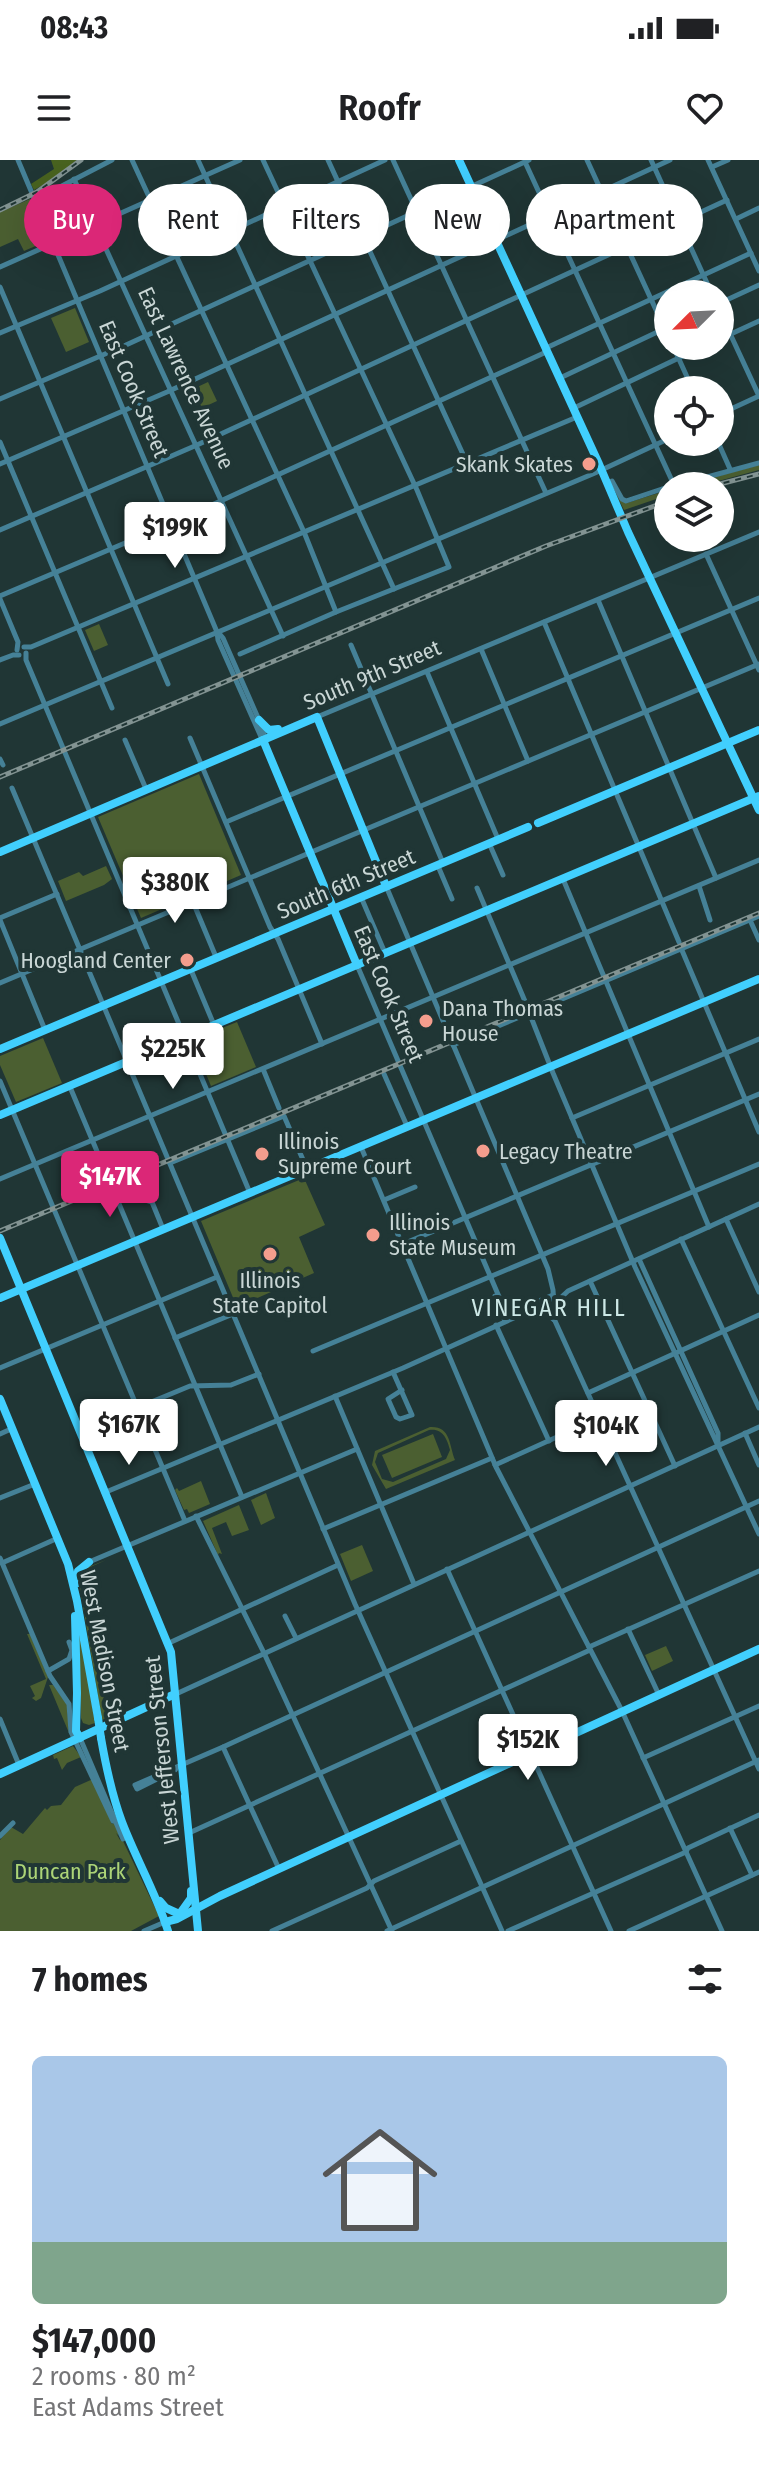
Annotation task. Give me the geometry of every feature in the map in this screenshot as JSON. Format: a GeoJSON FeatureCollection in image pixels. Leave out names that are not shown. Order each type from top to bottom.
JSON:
{"type":"FeatureCollection","features":[{"type":"Feature","properties":{"kind":"main road"},"geometry":{"type":"LineString","coordinates":[[459,160],[471,184]]}},
{"type":"Feature","properties":{"kind":"main road"},"geometry":{"type":"LineString","coordinates":[[504,256],[628,532],[756,797],[759,810]]}},
{"type":"Feature","properties":{"kind":"main road"},"geometry":{"type":"LineString","coordinates":[[317,717],[386,886]]}},
{"type":"Feature","properties":{"kind":"main road","name":"South 9th Street"},"geometry":{"type":"LineString","coordinates":[[0,852],[317,717]]}},
{"type":"Feature","properties":{"kind":"main road"},"geometry":{"type":"LineString","coordinates":[[259,720],[270,731],[295,722],[306,722]]}},
{"type":"Feature","properties":{"kind":"main road","name":"South 6th Street"},"geometry":{"type":"LineString","coordinates":[[0,1049],[759,730]]}},
{"type":"Feature","properties":{"kind":"main road","name":"East Cook Street"},"geometry":{"type":"LineString","coordinates":[[263,740],[357,965]]}},
{"type":"Feature","properties":{"kind":"main road"},"geometry":{"type":"LineString","coordinates":[[0,1115],[756,797]]}},
{"type":"Feature","properties":{"kind":"main road"},"geometry":{"type":"LineString","coordinates":[[0,1298],[759,979]]}},
{"type":"Feature","properties":{"kind":"main road","name":"West Jefferson Street"},"geometry":{"type":"LineString","coordinates":[[0,1238],[169,1643],[198,1931]]}},
{"type":"Feature","properties":{"kind":"main road","name":"West Madison Street"},"geometry":{"type":"LineString","coordinates":[[0,1399],[74,1583],[108,1775],[120,1815],[168,1928]]}},
{"type":"Feature","properties":{"kind":"main road"},"geometry":{"type":"LineString","coordinates":[[60,1542],[74,1563],[89,1562]]}},
{"type":"Feature","properties":{"kind":"main road"},"geometry":{"type":"LineString","coordinates":[[60,1542],[75,1615],[78,1739]]}},
{"type":"Feature","properties":{"kind":"main road"},"geometry":{"type":"LineString","coordinates":[[89,1562],[76,1577],[86,1626],[92,1682]]}},
{"type":"Feature","properties":{"kind":"main road"},"geometry":{"type":"LineString","coordinates":[[178,1916],[191,1907],[196,1908],[759,1649]]}},
{"type":"Feature","properties":{"kind":"main road"},"geometry":{"type":"LineString","coordinates":[[77,1693],[83,1726],[111,1723]]}},
{"type":"Feature","properties":{"kind":"main road"},"geometry":{"type":"LineString","coordinates":[[0,1774],[175,1694]]}},
{"type":"Feature","properties":{"kind":"main road"},"geometry":{"type":"LineString","coordinates":[[145,1708],[165,1705],[172,1707],[177,1715]]}},
{"type":"Feature","properties":{"kind":"main road"},"geometry":{"type":"LineString","coordinates":[[123,1839],[155,1896],[166,1908],[190,1920],[198,1931]]}},
{"type":"Feature","properties":{"kind":"main road"},"geometry":{"type":"LineString","coordinates":[[168,1928],[191,1898],[189,1870],[192,1863]]}},
{"type":"Feature","properties":{"kind":"street","name":"East Cook Street"},"geometry":{"type":"LineString","coordinates":[[18,160],[29,184]]}},
{"type":"Feature","properties":{"kind":"street"},"geometry":{"type":"LineString","coordinates":[[65,184],[112,160]]}},
{"type":"Feature","properties":{"kind":"street"},"geometry":{"type":"LineString","coordinates":[[132,160],[143,184]]}},
{"type":"Feature","properties":{"kind":"street"},"geometry":{"type":"LineString","coordinates":[[198,160],[210,184]]}},
{"type":"Feature","properties":{"kind":"street"},"geometry":{"type":"LineString","coordinates":[[188,184],[240,160]]}},
{"type":"Feature","properties":{"kind":"street"},"geometry":{"type":"LineString","coordinates":[[263,160],[274,184]]}},
{"type":"Feature","properties":{"kind":"street"},"geometry":{"type":"LineString","coordinates":[[328,160],[338,182]]}},
{"type":"Feature","properties":{"kind":"street"},"geometry":{"type":"LineString","coordinates":[[334,184],[385,160]]}},
{"type":"Feature","properties":{"kind":"street"},"geometry":{"type":"LineString","coordinates":[[393,160],[405,186]]}},
{"type":"Feature","properties":{"kind":"street"},"geometry":{"type":"LineString","coordinates":[[587,160],[598,184]]}},
{"type":"Feature","properties":{"kind":"street"},"geometry":{"type":"LineString","coordinates":[[651,160],[661,184]]}},
{"type":"Feature","properties":{"kind":"street"},"geometry":{"type":"LineString","coordinates":[[619,184],[670,160]]}},
{"type":"Feature","properties":{"kind":"street"},"geometry":{"type":"LineString","coordinates":[[708,160],[759,271]]}},
{"type":"Feature","properties":{"kind":"street"},"geometry":{"type":"LineString","coordinates":[[712,167],[728,160]]}},
{"type":"Feature","properties":{"kind":"street"},"geometry":{"type":"LineString","coordinates":[[478,184],[527,161],[536,184]]}},
{"type":"Feature","properties":{"kind":"street","name":"East Lawrence Avenue"},"geometry":{"type":"LineString","coordinates":[[74,179],[76,184]]}},
{"type":"Feature","properties":{"kind":"street"},"geometry":{"type":"LineString","coordinates":[[703,212],[727,200]]}},
{"type":"Feature","properties":{"kind":"street"},"geometry":{"type":"LineString","coordinates":[[736,219],[759,208]]}},
{"type":"Feature","properties":{"kind":"street"},"geometry":{"type":"LineString","coordinates":[[250,1194],[230,1139],[207,1092],[0,598],[171,524],[544,353],[546,348],[751,253]]}},
{"type":"Feature","properties":{"kind":"street"},"geometry":{"type":"LineString","coordinates":[[0,267],[26,256]]}},
{"type":"Feature","properties":{"kind":"street","name":"East Cook Street"},"geometry":{"type":"LineString","coordinates":[[60,256],[218,640],[263,740]]}},
{"type":"Feature","properties":{"kind":"street","name":"East Lawrence Avenue"},"geometry":{"type":"LineString","coordinates":[[110,256],[283,636]]}},
{"type":"Feature","properties":{"kind":"street"},"geometry":{"type":"LineString","coordinates":[[0,333],[176,256],[304,532],[336,612]]}},
{"type":"Feature","properties":{"kind":"street"},"geometry":{"type":"LineString","coordinates":[[243,256],[394,589]]}},
{"type":"Feature","properties":{"kind":"street"},"geometry":{"type":"LineString","coordinates":[[240,654],[449,567],[309,256]]}},
{"type":"Feature","properties":{"kind":"street"},"geometry":{"type":"LineString","coordinates":[[0,399],[320,256]]}},
{"type":"Feature","properties":{"kind":"street"},"geometry":{"type":"LineString","coordinates":[[372,256],[467,463]]}},
{"type":"Feature","properties":{"kind":"street"},"geometry":{"type":"LineString","coordinates":[[437,256],[546,493]]}},
{"type":"Feature","properties":{"kind":"street"},"geometry":{"type":"LineString","coordinates":[[0,464],[124,412],[465,256]]}},
{"type":"Feature","properties":{"kind":"street"},"geometry":{"type":"LineString","coordinates":[[568,256],[654,441]]}},
{"type":"Feature","properties":{"kind":"street"},"geometry":{"type":"LineString","coordinates":[[0,530],[148,468],[608,256]]}},
{"type":"Feature","properties":{"kind":"street"},"geometry":{"type":"LineString","coordinates":[[631,256],[654,305]]}},
{"type":"Feature","properties":{"kind":"street"},"geometry":{"type":"LineString","coordinates":[[694,256],[705,280]]}},
{"type":"Feature","properties":{"kind":"street"},"geometry":{"type":"LineString","coordinates":[[734,297],[759,285]]}},
{"type":"Feature","properties":{"kind":"street"},"geometry":{"type":"LineString","coordinates":[[0,287],[168,684]]}},
{"type":"Feature","properties":{"kind":"street"},"geometry":{"type":"LineString","coordinates":[[734,333],[759,321]]}},
{"type":"Feature","properties":{"kind":"street"},"geometry":{"type":"LineString","coordinates":[[560,378],[654,334]]}},
{"type":"Feature","properties":{"kind":"street"},"geometry":{"type":"LineString","coordinates":[[734,341],[759,396],[734,408]]}},
{"type":"Feature","properties":{"kind":"street"},"geometry":{"type":"LineString","coordinates":[[0,660],[522,440],[675,360]]}},
{"type":"Feature","properties":{"kind":"street"},"geometry":{"type":"LineString","coordinates":[[0,442],[112,708]]}},
{"type":"Feature","properties":{"kind":"street"},"geometry":{"type":"LineString","coordinates":[[0,724],[654,446]]}},
{"type":"Feature","properties":{"kind":"street"},"geometry":{"type":"LineString","coordinates":[[724,456],[730,469]]}},
{"type":"Feature","properties":{"kind":"street"},"geometry":{"type":"LineString","coordinates":[[720,472],[759,463]]}},
{"type":"Feature","properties":{"kind":"street"},"geometry":{"type":"LineString","coordinates":[[608,483],[612,481],[626,501],[654,492]]}},
{"type":"Feature","properties":{"kind":"street","name":"South 9th Street"},"geometry":{"type":"LineString","coordinates":[[317,717],[759,532]]}},
{"type":"Feature","properties":{"kind":"street"},"geometry":{"type":"LineString","coordinates":[[0,983],[758,666],[706,554]]}},
{"type":"Feature","properties":{"kind":"street"},"geometry":{"type":"LineString","coordinates":[[226,822],[759,598]]}},
{"type":"Feature","properties":{"kind":"street"},"geometry":{"type":"LineString","coordinates":[[598,600],[716,878]]}},
{"type":"Feature","properties":{"kind":"street"},"geometry":{"type":"LineString","coordinates":[[544,622],[759,1132]]}},
{"type":"Feature","properties":{"kind":"street","name":"East Cook Street"},"geometry":{"type":"LineString","coordinates":[[217,632],[223,638],[259,720],[263,740]]}},
{"type":"Feature","properties":{"kind":"street"},"geometry":{"type":"LineString","coordinates":[[351,645],[420,807],[452,899]]}},
{"type":"Feature","properties":{"kind":"street"},"geometry":{"type":"LineString","coordinates":[[481,649],[528,761]]}},
{"type":"Feature","properties":{"kind":"street"},"geometry":{"type":"LineString","coordinates":[[427,672],[474,783],[503,875]]}},
{"type":"Feature","properties":{"kind":"street"},"geometry":{"type":"LineString","coordinates":[[190,738],[322,1044]]}},
{"type":"Feature","properties":{"kind":"street"},"geometry":{"type":"LineString","coordinates":[[125,740],[146,790]]}},
{"type":"Feature","properties":{"kind":"street"},"geometry":{"type":"LineString","coordinates":[[12,788],[357,1610],[502,1931]]}},
{"type":"Feature","properties":{"kind":"street"},"geometry":{"type":"LineString","coordinates":[[0,1179],[759,860]]}},
{"type":"Feature","properties":{"kind":"street"},"geometry":{"type":"LineString","coordinates":[[562,879],[709,1227]]}},
{"type":"Feature","properties":{"kind":"street"},"geometry":{"type":"LineString","coordinates":[[386,886],[548,1269],[559,1290],[568,1291]]}},
{"type":"Feature","properties":{"kind":"street"},"geometry":{"type":"LineString","coordinates":[[699,886],[710,920]]}},
{"type":"Feature","properties":{"kind":"street"},"geometry":{"type":"LineString","coordinates":[[477,888],[617,1224],[759,1534]]}},
{"type":"Feature","properties":{"kind":"street"},"geometry":{"type":"LineString","coordinates":[[45,1030],[0,919],[57,894]]}},
{"type":"Feature","properties":{"kind":"street"},"geometry":{"type":"LineString","coordinates":[[361,897],[385,953]]}},
{"type":"Feature","properties":{"kind":"street"},"geometry":{"type":"LineString","coordinates":[[193,902],[217,958]]}},
{"type":"Feature","properties":{"kind":"street"},"geometry":{"type":"LineString","coordinates":[[453,1045],[528,1009],[605,980],[680,945],[759,916]]}},
{"type":"Feature","properties":{"kind":"street"},"geometry":{"type":"LineString","coordinates":[[750,920],[759,940]]}},
{"type":"Feature","properties":{"kind":"street","name":"East Cook Street"},"geometry":{"type":"LineString","coordinates":[[357,965],[505,1321]]}},
{"type":"Feature","properties":{"kind":"street"},"geometry":{"type":"LineString","coordinates":[[191,969],[214,1025]]}},
{"type":"Feature","properties":{"kind":"street"},"geometry":{"type":"LineString","coordinates":[[572,1118],[759,1039]]}},
{"type":"Feature","properties":{"kind":"street"},"geometry":{"type":"LineString","coordinates":[[263,1069],[279,1108]]}},
{"type":"Feature","properties":{"kind":"street"},"geometry":{"type":"LineString","coordinates":[[384,1074],[407,1127]]}},
{"type":"Feature","properties":{"kind":"street"},"geometry":{"type":"LineString","coordinates":[[0,1081],[185,1521]]}},
{"type":"Feature","properties":{"kind":"street"},"geometry":{"type":"LineString","coordinates":[[69,1086],[242,1497]]}},
{"type":"Feature","properties":{"kind":"street"},"geometry":{"type":"LineString","coordinates":[[403,1244],[759,1094]]}},
{"type":"Feature","properties":{"kind":"street"},"geometry":{"type":"LineString","coordinates":[[170,1163],[284,1116],[307,1170]]}},
{"type":"Feature","properties":{"kind":"street"},"geometry":{"type":"LineString","coordinates":[[361,1147],[494,1461],[622,1711],[722,1931]]}},
{"type":"Feature","properties":{"kind":"street"},"geometry":{"type":"LineString","coordinates":[[313,1351],[490,1280],[759,1164]]}},
{"type":"Feature","properties":{"kind":"street"},"geometry":{"type":"LineString","coordinates":[[384,1200],[415,1187]]}},
{"type":"Feature","properties":{"kind":"street"},"geometry":{"type":"LineString","coordinates":[[115,1194],[122,1192],[152,1202],[163,1229]]}},
{"type":"Feature","properties":{"kind":"street"},"geometry":{"type":"LineString","coordinates":[[553,1305],[568,1291],[759,1204]]}},
{"type":"Feature","properties":{"kind":"street"},"geometry":{"type":"LineString","coordinates":[[726,1219],[759,1292]]}},
{"type":"Feature","properties":{"kind":"street"},"geometry":{"type":"LineString","coordinates":[[681,1239],[759,1408]]}},
{"type":"Feature","properties":{"kind":"street"},"geometry":{"type":"LineString","coordinates":[[548,1269],[555,1321],[759,1769]]}},
{"type":"Feature","properties":{"kind":"street"},"geometry":{"type":"LineString","coordinates":[[0,1368],[217,1277]]}},
{"type":"Feature","properties":{"kind":"street"},"geometry":{"type":"LineString","coordinates":[[490,1280],[508,1308],[534,1308],[546,1312],[555,1321]]}},
{"type":"Feature","properties":{"kind":"street"},"geometry":{"type":"LineString","coordinates":[[590,1281],[675,1466]]}},
{"type":"Feature","properties":{"kind":"street"},"geometry":{"type":"LineString","coordinates":[[534,1308],[534,1303],[553,1295]]}},
{"type":"Feature","properties":{"kind":"street"},"geometry":{"type":"LineString","coordinates":[[106,1492],[393,1372],[534,1308]]}},
{"type":"Feature","properties":{"kind":"street"},"geometry":{"type":"LineString","coordinates":[[175,1338],[233,1314]]}},
{"type":"Feature","properties":{"kind":"street"},"geometry":{"type":"LineString","coordinates":[[588,1393],[759,1315]]}},
{"type":"Feature","properties":{"kind":"street"},"geometry":{"type":"LineString","coordinates":[[496,1325],[549,1441]]}},
{"type":"Feature","properties":{"kind":"street"},"geometry":{"type":"LineString","coordinates":[[393,1372],[402,1390],[412,1415],[400,1419],[396,1417],[388,1399],[402,1390]]}},
{"type":"Feature","properties":{"kind":"street"},"geometry":{"type":"LineString","coordinates":[[78,1428],[196,1385],[231,1385],[259,1374]]}},
{"type":"Feature","properties":{"kind":"street"},"geometry":{"type":"LineString","coordinates":[[335,1396],[414,1584]]}},
{"type":"Feature","properties":{"kind":"street"},"geometry":{"type":"LineString","coordinates":[[323,1529],[549,1441],[599,1418]]}},
{"type":"Feature","properties":{"kind":"street"},"geometry":{"type":"LineString","coordinates":[[175,1694],[759,1427]]}},
{"type":"Feature","properties":{"kind":"street"},"geometry":{"type":"LineString","coordinates":[[0,1434],[12,1429]]}},
{"type":"Feature","properties":{"kind":"street"},"geometry":{"type":"LineString","coordinates":[[745,1433],[759,1465]]}},
{"type":"Feature","properties":{"kind":"street"},"geometry":{"type":"LineString","coordinates":[[89,1562],[357,1449]]}},
{"type":"Feature","properties":{"kind":"street"},"geometry":{"type":"LineString","coordinates":[[0,1498],[35,1483]]}},
{"type":"Feature","properties":{"kind":"street"},"geometry":{"type":"LineString","coordinates":[[180,1766],[135,1785],[137,1789],[180,1766],[759,1501]]}},
{"type":"Feature","properties":{"kind":"street"},"geometry":{"type":"LineString","coordinates":[[196,1516],[293,1714],[390,1930],[757,1761]]}},
{"type":"Feature","properties":{"kind":"street"},"geometry":{"type":"LineString","coordinates":[[60,1542],[1,1560],[48,1671],[69,1704],[71,1732],[78,1739],[123,1839]]}},
{"type":"Feature","properties":{"kind":"street"},"geometry":{"type":"LineString","coordinates":[[169,1643],[338,1565]]}},
{"type":"Feature","properties":{"kind":"street"},"geometry":{"type":"LineString","coordinates":[[447,1569],[611,1931]]}},
{"type":"Feature","properties":{"kind":"street"},"geometry":{"type":"LineString","coordinates":[[188,1833],[251,1807],[503,1691],[628,1629],[759,1571]]}},
{"type":"Feature","properties":{"kind":"street"},"geometry":{"type":"LineString","coordinates":[[285,1616],[296,1638]]}},
{"type":"Feature","properties":{"kind":"street"},"geometry":{"type":"LineString","coordinates":[[628,1629],[659,1695]]}},
{"type":"Feature","properties":{"kind":"street"},"geometry":{"type":"LineString","coordinates":[[48,1671],[69,1659],[72,1653],[69,1642]]}},
{"type":"Feature","properties":{"kind":"street"},"geometry":{"type":"LineString","coordinates":[[64,1664],[73,1667],[77,1673]]}},
{"type":"Feature","properties":{"kind":"street"},"geometry":{"type":"LineString","coordinates":[[643,1758],[759,1706]]}},
{"type":"Feature","properties":{"kind":"street"},"geometry":{"type":"LineString","coordinates":[[0,1719],[19,1765]]}},
{"type":"Feature","properties":{"kind":"street"},"geometry":{"type":"LineString","coordinates":[[78,1739],[113,1821]]}},
{"type":"Feature","properties":{"kind":"street"},"geometry":{"type":"LineString","coordinates":[[223,1747],[279,1869]]}},
{"type":"Feature","properties":{"kind":"street"},"geometry":{"type":"LineString","coordinates":[[508,1931],[686,1852],[688,1848],[759,1815]]}},
{"type":"Feature","properties":{"kind":"street"},"geometry":{"type":"LineString","coordinates":[[0,1836],[13,1823]]}},
{"type":"Feature","properties":{"kind":"street"},"geometry":{"type":"LineString","coordinates":[[730,1828],[752,1875]]}},
{"type":"Feature","properties":{"kind":"street"},"geometry":{"type":"LineString","coordinates":[[272,1931],[461,1841]]}},
{"type":"Feature","properties":{"kind":"street"},"geometry":{"type":"LineString","coordinates":[[629,1931],[759,1872]]}},
{"type":"Feature","properties":{"kind":"street"},"geometry":{"type":"LineString","coordinates":[[144,1931],[168,1928]]}},
{"type":"Feature","properties":{"kind":"green space"},"geometry":{"type":"Polygon","coordinates":[[[51,160],[77,160],[45,184],[31,184],[54,169],[51,160]]]}},
{"type":"Feature","properties":{"kind":"green space"},"geometry":{"type":"Polygon","coordinates":[[[24,202],[24,251],[18,239],[0,247],[0,212],[24,202]]]}},
{"type":"Feature","properties":{"kind":"green space"},"geometry":{"type":"Polygon","coordinates":[[[75,308],[89,342],[66,352],[51,318],[75,308]]]}},
{"type":"Feature","properties":{"kind":"green space"},"geometry":{"type":"Polygon","coordinates":[[[208,382],[217,401],[202,408],[193,389],[208,382]]]}},
{"type":"Feature","properties":{"kind":"green space"},"geometry":{"type":"Polygon","coordinates":[[[759,465],[759,470],[734,477],[733,472],[759,465]]]}},
{"type":"Feature","properties":{"kind":"green space"},"geometry":{"type":"Polygon","coordinates":[[[616,494],[627,503],[654,494],[654,500],[624,510],[616,494]]]}},
{"type":"Feature","properties":{"kind":"green space"},"geometry":{"type":"Polygon","coordinates":[[[99,624],[108,645],[94,651],[85,630],[99,624]]]}},
{"type":"Feature","properties":{"kind":"green space"},"geometry":{"type":"Polygon","coordinates":[[[199,774],[241,875],[141,918],[98,817],[199,774]]]}},
{"type":"Feature","properties":{"kind":"green space"},"geometry":{"type":"Polygon","coordinates":[[[106,866],[112,879],[66,901],[58,881],[79,872],[83,876],[106,866]]]}},
{"type":"Feature","properties":{"kind":"green space"},"geometry":{"type":"Polygon","coordinates":[[[237,1022],[256,1067],[211,1086],[192,1040],[237,1022]]]}},
{"type":"Feature","properties":{"kind":"green space"},"geometry":{"type":"Polygon","coordinates":[[[43,1038],[62,1083],[16,1102],[0,1065],[0,1056],[43,1038]]]}},
{"type":"Feature","properties":{"kind":"green space"},"geometry":{"type":"Polygon","coordinates":[[[304,1178],[325,1225],[299,1237],[314,1273],[237,1307],[201,1221],[304,1178]]]}},
{"type":"Feature","properties":{"kind":"green space"},"geometry":{"type":"Polygon","coordinates":[[[430,1427],[446,1433],[455,1460],[386,1489],[372,1465],[375,1451],[430,1427]],[[434,1430],[378,1453],[375,1462],[382,1479],[393,1482],[446,1459],[450,1450],[447,1442],[444,1435],[434,1430]]]}},
{"type":"Feature","properties":{"kind":"green space"},"geometry":{"type":"Polygon","coordinates":[[[433,1434],[442,1457],[392,1478],[382,1455],[433,1434]]]}},
{"type":"Feature","properties":{"kind":"green space"},"geometry":{"type":"Polygon","coordinates":[[[201,1481],[210,1504],[189,1513],[187,1509],[184,1510],[175,1490],[201,1481]]]}},
{"type":"Feature","properties":{"kind":"green space"},"geometry":{"type":"Polygon","coordinates":[[[266,1493],[275,1518],[261,1525],[251,1500],[266,1493]]]}},
{"type":"Feature","properties":{"kind":"green space"},"geometry":{"type":"Polygon","coordinates":[[[239,1505],[249,1530],[232,1536],[226,1522],[212,1528],[222,1554],[218,1555],[203,1521],[239,1505]]]}},
{"type":"Feature","properties":{"kind":"green space"},"geometry":{"type":"Polygon","coordinates":[[[362,1545],[373,1571],[351,1581],[340,1554],[362,1545]]]}},
{"type":"Feature","properties":{"kind":"green space"},"geometry":{"type":"Polygon","coordinates":[[[106,1560],[82,1571],[79,1578],[109,1717],[102,1720],[78,1576],[81,1570],[106,1560]]]}},
{"type":"Feature","properties":{"kind":"green space"},"geometry":{"type":"Polygon","coordinates":[[[75,1600],[95,1723],[89,1725],[83,1723],[81,1718],[75,1600]]]}},
{"type":"Feature","properties":{"kind":"green space"},"geometry":{"type":"Polygon","coordinates":[[[27,1634],[30,1634],[48,1677],[41,1698],[36,1701],[32,1698],[35,1696],[30,1686],[46,1679],[27,1634]]]}},
{"type":"Feature","properties":{"kind":"green space"},"geometry":{"type":"Polygon","coordinates":[[[666,1646],[673,1661],[652,1671],[645,1655],[666,1646]]]}},
{"type":"Feature","properties":{"kind":"green space"},"geometry":{"type":"Polygon","coordinates":[[[49,1685],[53,1685],[67,1704],[69,1733],[49,1685]]]}},
{"type":"Feature","properties":{"kind":"green space"},"geometry":{"type":"Polygon","coordinates":[[[73,1746],[81,1757],[67,1763],[62,1770],[53,1755],[73,1746]]]}},
{"type":"Feature","properties":{"kind":"green space","name":"Duncan Park"},"geometry":{"type":"Polygon","coordinates":[[[93,1779],[119,1836],[116,1833],[123,1841],[159,1916],[131,1931],[0,1931],[0,1840],[11,1827],[23,1834],[45,1808],[61,1805],[75,1787],[93,1779]]]}},
{"type":"Feature","properties":{"kind":"railway"},"geometry":{"type":"LineString","coordinates":[[0,210],[37,192],[81,160]]}},
{"type":"Feature","properties":{"kind":"railway"},"geometry":{"type":"LineString","coordinates":[[734,480],[759,474]]}},
{"type":"Feature","properties":{"kind":"railway"},"geometry":{"type":"LineString","coordinates":[[0,777],[546,546],[654,506]]}},
{"type":"Feature","properties":{"kind":"railway"},"geometry":{"type":"LineString","coordinates":[[0,1231],[759,913]]}},
{"type":"Feature","properties":{"kind":"place","name":"Skank Skates"},"geometry":{"type":"Point","coordinates":[589,464]}},
{"type":"Feature","properties":{"kind":"place","name":"Hoogland Center"},"geometry":{"type":"Point","coordinates":[187,960]}},
{"type":"Feature","properties":{"kind":"place","name":"Dana Thomas House"},"geometry":{"type":"Point","coordinates":[426,1021]}},
{"type":"Feature","properties":{"kind":"place","name":"Legacy Theatre"},"geometry":{"type":"Point","coordinates":[483,1151]}},
{"type":"Feature","properties":{"kind":"place","name":"Illinois Supreme Court"},"geometry":{"type":"Point","coordinates":[262,1154]}},
{"type":"Feature","properties":{"kind":"place","name":"Illinois State Museum"},"geometry":{"type":"Point","coordinates":[373,1235]}},
{"type":"Feature","properties":{"kind":"place","name":"Illinois State Capitol"},"geometry":{"type":"Point","coordinates":[270,1254]}},
{"type":"Feature","properties":{"kind":"district","name":"VINEGAR HILL"},"geometry":{"type":"Point","coordinates":[549,1308]}}]}
